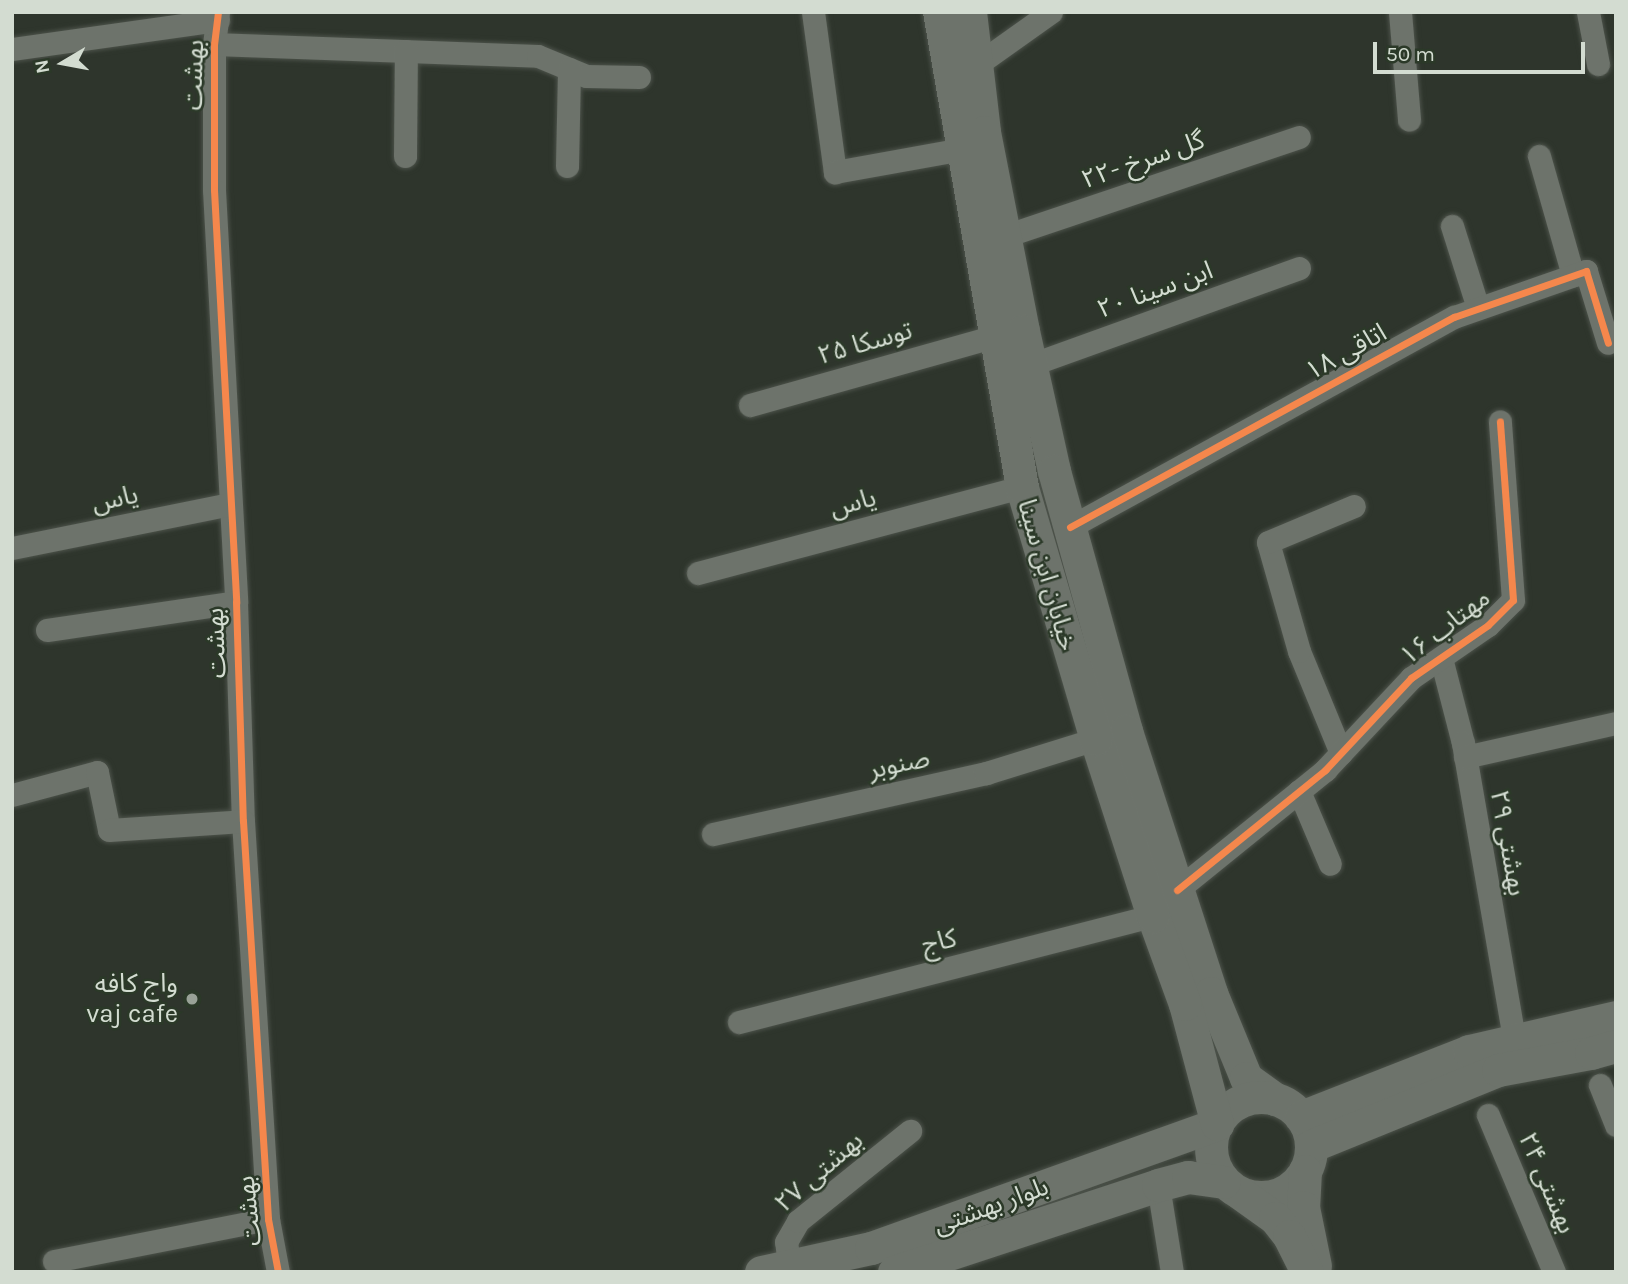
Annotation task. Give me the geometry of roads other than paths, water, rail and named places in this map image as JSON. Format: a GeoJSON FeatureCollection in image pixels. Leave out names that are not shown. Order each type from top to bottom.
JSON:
{"type":"FeatureCollection","features":[{"type":"Feature","properties":{"kind":"main road","name":"خیابان ابن سینا"},"geometry":{"type":"LineString","coordinates":[[939,12],[1023,487],[1096,739],[1153,916],[1246,1078],[1298,1133]]}},
{"type":"Feature","properties":{"kind":"main road","name":"خیابان ابن سینا"},"geometry":{"type":"LineString","coordinates":[[971,12],[984,132],[1030,365],[1070,527],[1126,731],[1177,890],[1198,998],[1217,1124]]}},
{"type":"Feature","properties":{"kind":"main road"},"geometry":{"type":"LineString","coordinates":[[1298,1133],[1469,1051],[1514,1038],[1584,1027],[1616,1017]]}},
{"type":"Feature","properties":{"kind":"main road"},"geometry":{"type":"LineString","coordinates":[[1298,1133],[1498,1070],[1616,1046]]}},
{"type":"Feature","properties":{"kind":"main road"},"geometry":{"type":"LineString","coordinates":[[1298,1133],[1248,1098],[1235,1104],[1217,1124],[1211,1149],[1212,1161],[1232,1187],[1275,1218],[1289,1236],[1307,1272]]}},
{"type":"Feature","properties":{"kind":"main road","name":"بلوار بهشتی"},"geometry":{"type":"LineString","coordinates":[[780,1270],[871,1248],[1217,1124]]}},
{"type":"Feature","properties":{"kind":"main road"},"geometry":{"type":"LineString","coordinates":[[1232,1187],[1254,1197],[1284,1192],[1298,1133]]}},
{"type":"Feature","properties":{"kind":"main road"},"geometry":{"type":"LineString","coordinates":[[1298,1133],[1303,1207],[1316,1272]]}},
{"type":"Feature","properties":{"kind":"main road","name":"بلوار بهشتی"},"geometry":{"type":"LineString","coordinates":[[911,1269],[1009,1231],[1188,1177],[1232,1187]]}},
{"type":"Feature","properties":{"kind":"street"},"geometry":{"type":"LineString","coordinates":[[813,12],[835,172],[963,149]]}},
{"type":"Feature","properties":{"kind":"street"},"geometry":{"type":"LineString","coordinates":[[975,66],[1051,12]]}},
{"type":"Feature","properties":{"kind":"street"},"geometry":{"type":"LineString","coordinates":[[1400,12],[1409,120]]}},
{"type":"Feature","properties":{"kind":"street"},"geometry":{"type":"LineString","coordinates":[[1588,12],[1598,64]]}},
{"type":"Feature","properties":{"kind":"street"},"geometry":{"type":"LineString","coordinates":[[12,50],[218,16]]}},
{"type":"Feature","properties":{"kind":"street","name":"بهشت"},"geometry":{"type":"LineString","coordinates":[[218,16],[214,44],[214,190],[236,602],[243,821],[268,1219],[278,1272]]}},
{"type":"Feature","properties":{"kind":"street"},"geometry":{"type":"LineString","coordinates":[[214,44],[538,55],[586,76],[639,77]]}},
{"type":"Feature","properties":{"kind":"street"},"geometry":{"type":"LineString","coordinates":[[405,156],[406,51]]}},
{"type":"Feature","properties":{"kind":"street"},"geometry":{"type":"LineString","coordinates":[[567,166],[569,69]]}},
{"type":"Feature","properties":{"kind":"street","name":"گل سرخ -۲۲"},"geometry":{"type":"LineString","coordinates":[[1005,236],[1299,137]]}},
{"type":"Feature","properties":{"kind":"street"},"geometry":{"type":"LineString","coordinates":[[1539,156],[1573,275],[1586,271],[1608,343]]}},
{"type":"Feature","properties":{"kind":"street"},"geometry":{"type":"LineString","coordinates":[[1452,226],[1478,308]]}},
{"type":"Feature","properties":{"kind":"street","name":"ابن سینا ۲۰"},"geometry":{"type":"LineString","coordinates":[[1030,365],[1299,268]]}},
{"type":"Feature","properties":{"kind":"street","name":"اتاقی ۱۸"},"geometry":{"type":"LineString","coordinates":[[1070,527],[1454,317],[1573,275]]}},
{"type":"Feature","properties":{"kind":"street","name":"توسکا ۲۵"},"geometry":{"type":"LineString","coordinates":[[750,405],[995,335]]}},
{"type":"Feature","properties":{"kind":"street","name":"مهتاب ۱۶"},"geometry":{"type":"LineString","coordinates":[[1177,890],[1299,791],[1341,753],[1411,678],[1488,625],[1513,600],[1500,421]]}},
{"type":"Feature","properties":{"kind":"street","name":"یاس"},"geometry":{"type":"LineString","coordinates":[[698,573],[1023,487]]}},
{"type":"Feature","properties":{"kind":"street","name":"یاس"},"geometry":{"type":"LineString","coordinates":[[12,548],[230,503]]}},
{"type":"Feature","properties":{"kind":"street"},"geometry":{"type":"LineString","coordinates":[[1341,753],[1299,652],[1268,542],[1354,506]]}},
{"type":"Feature","properties":{"kind":"street"},"geometry":{"type":"LineString","coordinates":[[47,630],[236,602]]}},
{"type":"Feature","properties":{"kind":"street","name":"بهشتی ۲۹"},"geometry":{"type":"LineString","coordinates":[[1441,658],[1465,757],[1514,1038]]}},
{"type":"Feature","properties":{"kind":"street"},"geometry":{"type":"LineString","coordinates":[[1465,757],[1616,723]]}},
{"type":"Feature","properties":{"kind":"street","name":"صنوبر"},"geometry":{"type":"LineString","coordinates":[[713,834],[986,773],[1096,739]]}},
{"type":"Feature","properties":{"kind":"street"},"geometry":{"type":"LineString","coordinates":[[12,795],[97,772],[109,830],[243,821]]}},
{"type":"Feature","properties":{"kind":"street"},"geometry":{"type":"LineString","coordinates":[[1299,791],[1330,864]]}},
{"type":"Feature","properties":{"kind":"street","name":"کاج"},"geometry":{"type":"LineString","coordinates":[[739,1022],[1153,916]]}},
{"type":"Feature","properties":{"kind":"street"},"geometry":{"type":"LineString","coordinates":[[1600,1085],[1616,1125]]}},
{"type":"Feature","properties":{"kind":"street","name":"بهشتی ۲۴"},"geometry":{"type":"LineString","coordinates":[[1488,1115],[1554,1272]]}},
{"type":"Feature","properties":{"kind":"street","name":"بهشتی ۲۷"},"geometry":{"type":"LineString","coordinates":[[780,1270],[786,1242],[798,1221],[911,1131]]}},
{"type":"Feature","properties":{"kind":"street"},"geometry":{"type":"LineString","coordinates":[[1158,1185],[1172,1272]]}},
{"type":"Feature","properties":{"kind":"street"},"geometry":{"type":"LineString","coordinates":[[54,1261],[268,1219]]}},
{"type":"Feature","properties":{"kind":"place","name":"واج کافه vaj cafe"},"geometry":{"type":"Point","coordinates":[192,999]}}]}
